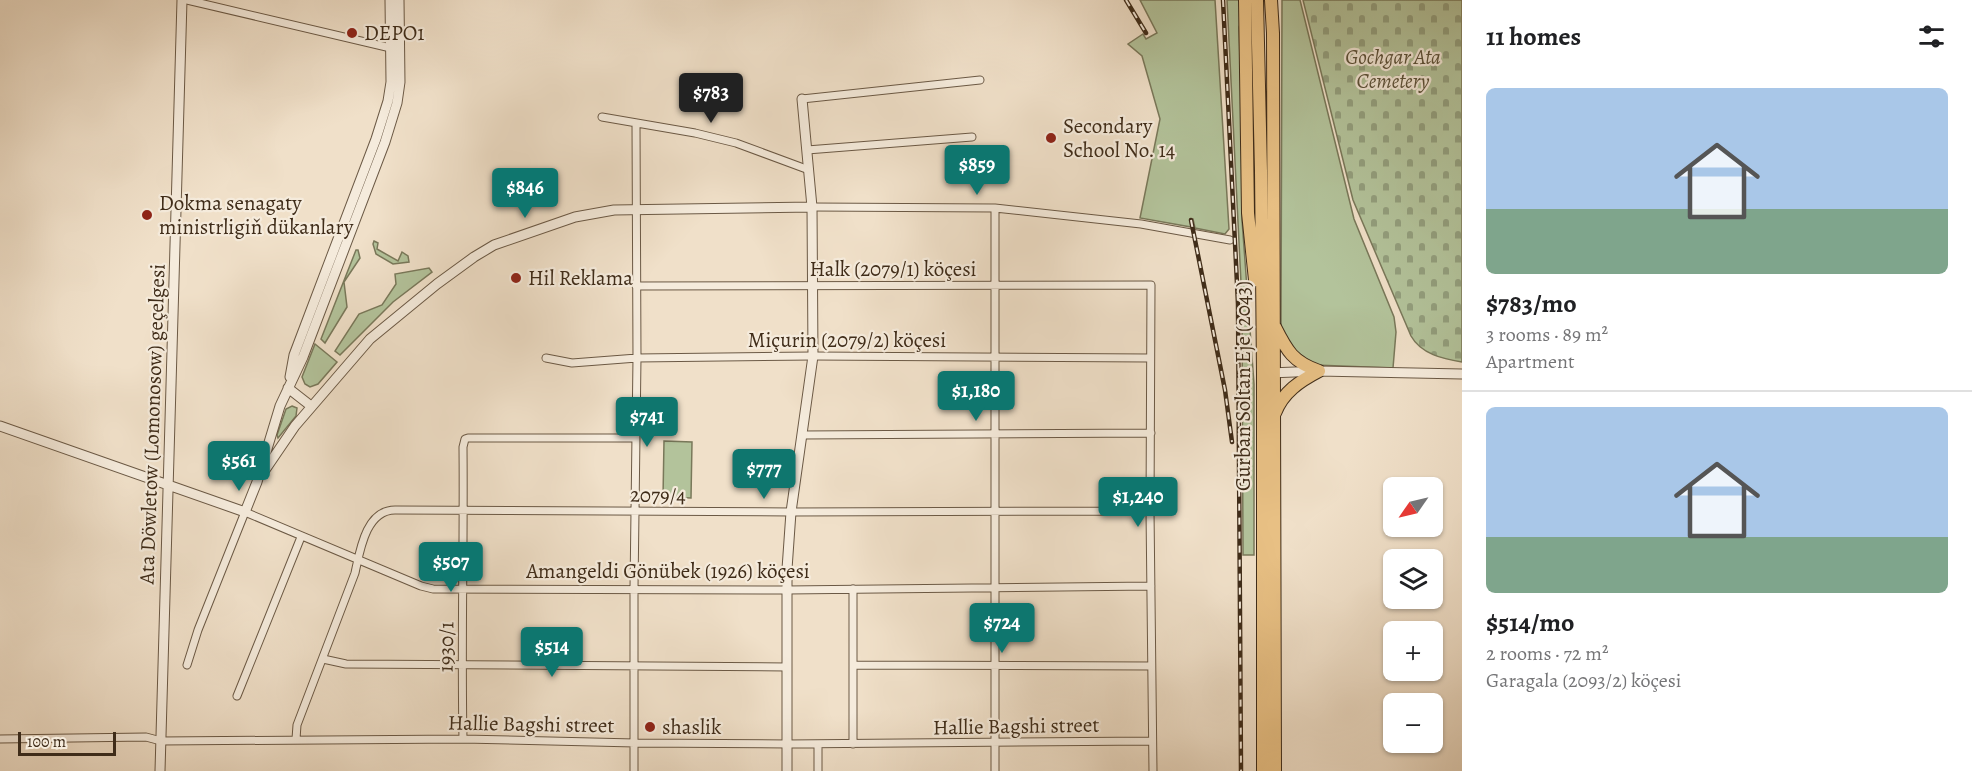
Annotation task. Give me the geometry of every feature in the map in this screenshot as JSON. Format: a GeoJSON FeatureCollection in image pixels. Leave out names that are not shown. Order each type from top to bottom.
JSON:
{"type":"FeatureCollection","features":[{"type":"Feature","properties":{"kind":"highway"},"geometry":{"type":"LineString","coordinates":[[1245,0],[1248,213],[1262,350]]}},
{"type":"Feature","properties":{"kind":"highway","name":"Gurban Soltan Eje (2043)"},"geometry":{"type":"LineString","coordinates":[[1257,0],[1262,171],[1262,350],[1269,373],[1274,418],[1275,771]]}},
{"type":"Feature","properties":{"kind":"highway","name":"Gurban Soltan Eje (2043)"},"geometry":{"type":"LineString","coordinates":[[1263,771],[1269,373],[1274,324],[1271,0]]}},
{"type":"Feature","properties":{"kind":"highway","name":"Gurban Soltan Eje (2043)"},"geometry":{"type":"LineString","coordinates":[[1274,324],[1292,357],[1303,366],[1319,371]]}},
{"type":"Feature","properties":{"kind":"highway"},"geometry":{"type":"LineString","coordinates":[[1274,418],[1279,404],[1292,388],[1319,371]]}},
{"type":"Feature","properties":{"kind":"street","name":"Ata Döwletow (Lomonosow) geçelgesi"},"geometry":{"type":"LineString","coordinates":[[160,771],[182,0]]}},
{"type":"Feature","properties":{"kind":"street"},"geometry":{"type":"LineString","coordinates":[[188,0],[396,49]]}},
{"type":"Feature","properties":{"kind":"street"},"geometry":{"type":"LineString","coordinates":[[187,665],[198,630],[257,482],[280,406],[303,357],[385,142],[399,93],[390,0]]}},
{"type":"Feature","properties":{"kind":"street"},"geometry":{"type":"LineString","coordinates":[[396,49],[399,0]]}},
{"type":"Feature","properties":{"kind":"street"},"geometry":{"type":"LineString","coordinates":[[787,771],[787,590],[791,512],[813,356],[812,207],[802,99],[980,80]]}},
{"type":"Feature","properties":{"kind":"street"},"geometry":{"type":"LineString","coordinates":[[602,117],[695,133],[736,143],[809,170]]}},
{"type":"Feature","properties":{"kind":"street"},"geometry":{"type":"LineString","coordinates":[[634,771],[636,124]]}},
{"type":"Feature","properties":{"kind":"street"},"geometry":{"type":"LineString","coordinates":[[807,150],[972,137]]}},
{"type":"Feature","properties":{"kind":"street"},"geometry":{"type":"LineString","coordinates":[[257,482],[286,437],[311,406],[370,339],[418,298],[484,250],[513,237],[575,217],[614,210],[812,207],[995,208],[1141,224],[1230,240]]}},
{"type":"Feature","properties":{"kind":"street"},"geometry":{"type":"LineString","coordinates":[[995,208],[995,771]]}},
{"type":"Feature","properties":{"kind":"street","name":"Halk (2079/1) köçesi"},"geometry":{"type":"LineString","coordinates":[[636,286],[1151,285],[1149,358]]}},
{"type":"Feature","properties":{"kind":"street","name":"Miçurin (2079/2) köçesi"},"geometry":{"type":"LineString","coordinates":[[546,358],[573,363],[637,358],[813,356],[1149,358]]}},
{"type":"Feature","properties":{"kind":"street"},"geometry":{"type":"LineString","coordinates":[[1149,358],[1153,771]]}},
{"type":"Feature","properties":{"kind":"street"},"geometry":{"type":"LineString","coordinates":[[1269,373],[1319,371],[1462,374]]}},
{"type":"Feature","properties":{"kind":"street"},"geometry":{"type":"LineString","coordinates":[[288,388],[311,406]]}},
{"type":"Feature","properties":{"kind":"street","name":"Amangeldi Gönübek (1926) köçesi"},"geometry":{"type":"LineString","coordinates":[[0,426],[246,512],[427,588],[787,590],[1150,586]]}},
{"type":"Feature","properties":{"kind":"street"},"geometry":{"type":"LineString","coordinates":[[802,435],[1150,433]]}},
{"type":"Feature","properties":{"kind":"street","name":"1930/1"},"geometry":{"type":"LineString","coordinates":[[463,739],[461,664],[464,588],[463,447],[465,439],[635,438]]}},
{"type":"Feature","properties":{"kind":"street","name":"2079/4"},"geometry":{"type":"LineString","coordinates":[[358,560],[359,549],[375,518],[382,512],[395,510],[1150,511]]}},
{"type":"Feature","properties":{"kind":"street"},"geometry":{"type":"LineString","coordinates":[[237,696],[301,537]]}},
{"type":"Feature","properties":{"kind":"street"},"geometry":{"type":"LineString","coordinates":[[296,739],[297,725],[358,560]]}},
{"type":"Feature","properties":{"kind":"street"},"geometry":{"type":"LineString","coordinates":[[853,744],[854,589]]}},
{"type":"Feature","properties":{"kind":"street"},"geometry":{"type":"LineString","coordinates":[[323,658],[346,664],[786,667]]}},
{"type":"Feature","properties":{"kind":"street"},"geometry":{"type":"LineString","coordinates":[[853,665],[1151,666]]}},
{"type":"Feature","properties":{"kind":"street","name":"Hallie Bagshi street"},"geometry":{"type":"LineString","coordinates":[[0,739],[146,736],[162,741],[463,739],[787,744],[1152,741]]}},
{"type":"Feature","properties":{"kind":"street"},"geometry":{"type":"LineString","coordinates":[[818,744],[818,771]]}},
{"type":"Feature","properties":{"kind":"green space"},"geometry":{"type":"Polygon","coordinates":[[[1140,0],[1215,0],[1229,229],[1225,234],[1195,228],[1193,219],[1190,219],[1191,227],[1140,218],[1160,119],[1142,56],[1128,44],[1143,34],[1146,39],[1157,33],[1140,0]]]}},
{"type":"Feature","properties":{"kind":"green space"},"geometry":{"type":"Polygon","coordinates":[[[1227,0],[1249,0],[1239,27],[1243,159],[1242,220],[1254,384],[1254,555],[1243,555],[1242,303],[1227,0]]]}},
{"type":"Feature","properties":{"kind":"green space"},"geometry":{"type":"Polygon","coordinates":[[[1282,0],[1300,0],[1354,219],[1394,317],[1396,332],[1393,368],[1315,365],[1293,349],[1281,330],[1282,0]]]}},
{"type":"Feature","properties":{"kind":"green space","name":"Gochgar Ata Cemetery"},"geometry":{"type":"Polygon","coordinates":[[[1303,0],[1462,0],[1462,362],[1440,357],[1427,351],[1411,336],[1353,200],[1303,0]]]}},
{"type":"Feature","properties":{"kind":"green space"},"geometry":{"type":"Polygon","coordinates":[[[374,241],[378,243],[377,249],[398,261],[402,252],[408,256],[409,262],[393,264],[376,254],[374,241]]]}},
{"type":"Feature","properties":{"kind":"green space"},"geometry":{"type":"Polygon","coordinates":[[[356,250],[360,258],[344,282],[347,307],[325,343],[321,339],[356,250]]]}},
{"type":"Feature","properties":{"kind":"green space"},"geometry":{"type":"Polygon","coordinates":[[[429,268],[432,272],[393,302],[340,355],[335,351],[359,314],[382,305],[396,284],[395,274],[429,268]]]}},
{"type":"Feature","properties":{"kind":"green space"},"geometry":{"type":"Polygon","coordinates":[[[315,344],[337,362],[318,384],[310,387],[305,384],[302,377],[315,344]]]}},
{"type":"Feature","properties":{"kind":"green space"},"geometry":{"type":"Polygon","coordinates":[[[292,406],[297,408],[296,416],[278,438],[286,409],[292,406]]]}},
{"type":"Feature","properties":{"kind":"green space"},"geometry":{"type":"Polygon","coordinates":[[[664,441],[692,442],[691,498],[663,497],[664,441]]]}},
{"type":"Feature","properties":{"kind":"railway"},"geometry":{"type":"LineString","coordinates":[[1126,0],[1146,33]]}},
{"type":"Feature","properties":{"kind":"railway"},"geometry":{"type":"LineString","coordinates":[[1223,0],[1238,304],[1241,771]]}},
{"type":"Feature","properties":{"kind":"railway"},"geometry":{"type":"LineString","coordinates":[[1191,220],[1225,390],[1232,442]]}},
{"type":"Feature","properties":{"kind":"place","name":"DEPO1"},"geometry":{"type":"Point","coordinates":[352,33]}},
{"type":"Feature","properties":{"kind":"place","name":"Secondary School No. 14"},"geometry":{"type":"Point","coordinates":[1051,138]}},
{"type":"Feature","properties":{"kind":"place","name":"Dokma senagaty ministrligiň dükanlary"},"geometry":{"type":"Point","coordinates":[147,215]}},
{"type":"Feature","properties":{"kind":"place","name":"Hil Reklama"},"geometry":{"type":"Point","coordinates":[516,278]}},
{"type":"Feature","properties":{"kind":"place","name":"shaslik"},"geometry":{"type":"Point","coordinates":[650,727]}}]}
